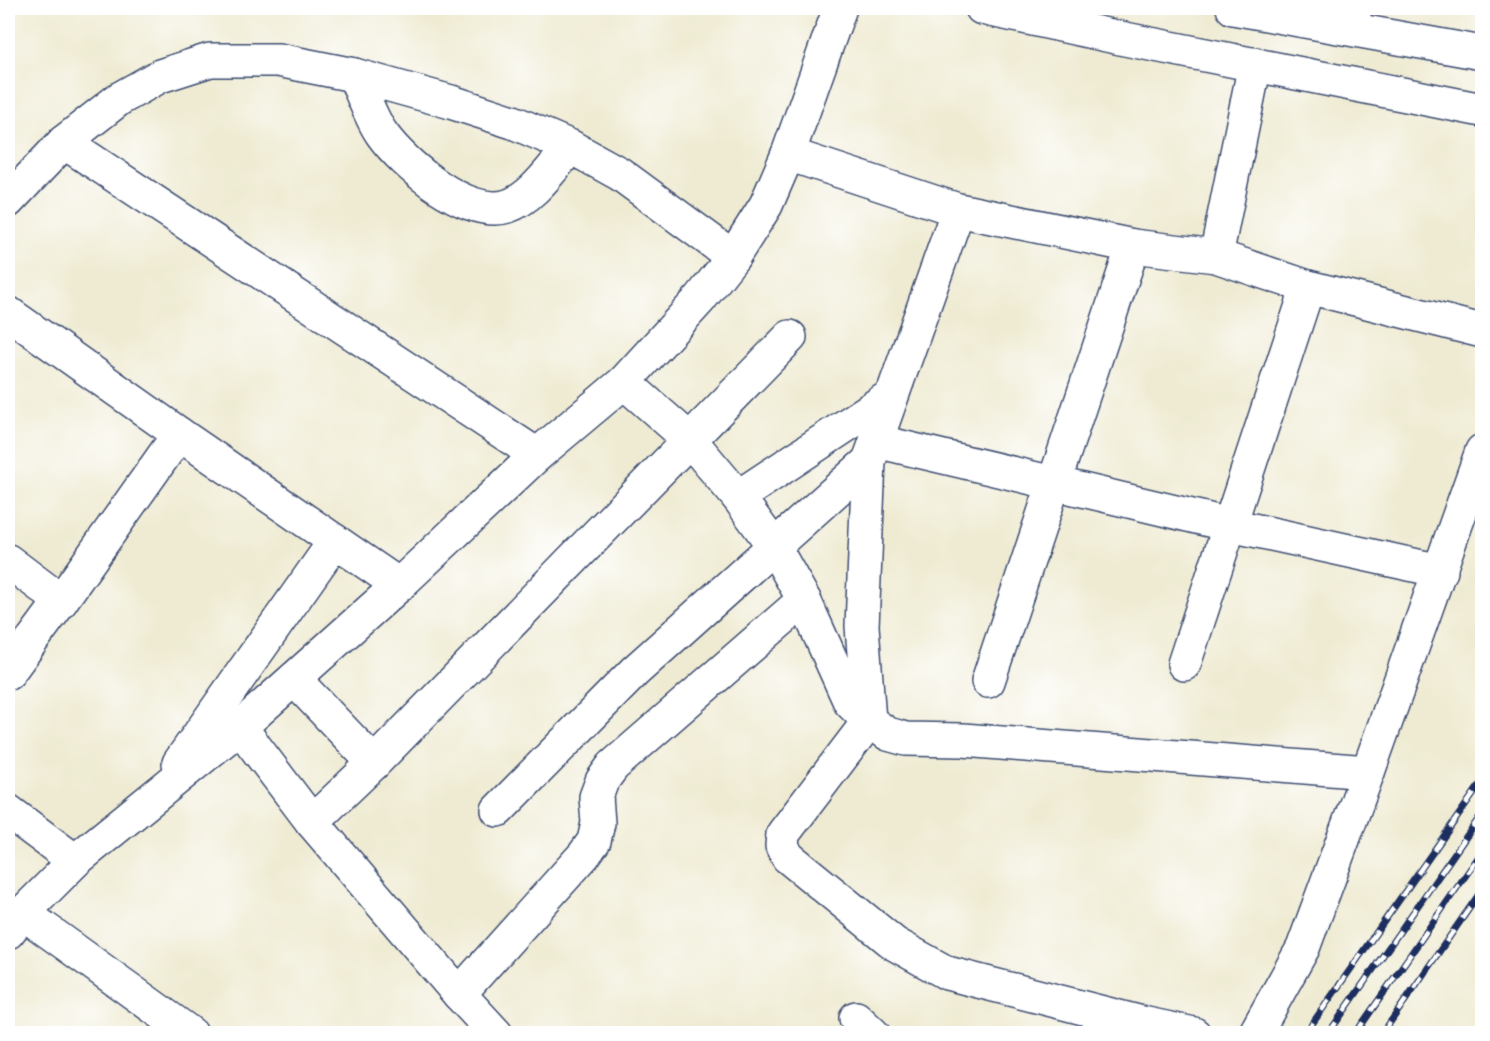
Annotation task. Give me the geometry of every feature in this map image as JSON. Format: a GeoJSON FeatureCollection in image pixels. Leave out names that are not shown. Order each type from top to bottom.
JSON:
{"type":"FeatureCollection","features":[{"type":"Feature","properties":{"kind":"street"},"geometry":{"type":"LineString","coordinates":[[191,1034],[15,922],[75,861],[240,727],[399,585],[537,455],[624,382],[700,299],[733,257],[766,205],[788,154],[840,8]]}},
{"type":"Feature","properties":{"kind":"street"},"geometry":{"type":"LineString","coordinates":[[982,8],[1482,110]]}},
{"type":"Feature","properties":{"kind":"street"},"geometry":{"type":"LineString","coordinates":[[1233,8],[1482,53]]}},
{"type":"Feature","properties":{"kind":"street"},"geometry":{"type":"LineString","coordinates":[[1343,10],[1482,39]]}},
{"type":"Feature","properties":{"kind":"street"},"geometry":{"type":"LineString","coordinates":[[8,201],[64,142],[119,99],[160,76],[210,60],[278,60],[354,75],[452,102],[503,118],[571,147],[620,174],[733,257]]}},
{"type":"Feature","properties":{"kind":"street"},"geometry":{"type":"LineString","coordinates":[[1216,256],[1255,64]]}},
{"type":"Feature","properties":{"kind":"street"},"geometry":{"type":"LineString","coordinates":[[354,75],[380,132],[398,154],[436,185],[460,199],[491,209],[509,206],[531,192],[571,147]]}},
{"type":"Feature","properties":{"kind":"street"},"geometry":{"type":"LineString","coordinates":[[64,142],[537,455]]}},
{"type":"Feature","properties":{"kind":"street"},"geometry":{"type":"LineString","coordinates":[[788,154],[957,210],[1133,246],[1216,256],[1308,286],[1482,331]]}},
{"type":"Feature","properties":{"kind":"street"},"geometry":{"type":"LineString","coordinates":[[957,210],[872,451],[862,626],[869,721],[783,834],[782,846],[788,857],[895,944],[947,973],[1194,1034]]}},
{"type":"Feature","properties":{"kind":"street"},"geometry":{"type":"LineString","coordinates":[[988,681],[1133,246]]}},
{"type":"Feature","properties":{"kind":"street"},"geometry":{"type":"LineString","coordinates":[[1184,664],[1308,286]]}},
{"type":"Feature","properties":{"kind":"street"},"geometry":{"type":"LineString","coordinates":[[8,313],[399,585]]}},
{"type":"Feature","properties":{"kind":"street"},"geometry":{"type":"LineString","coordinates":[[312,822],[374,763],[790,337]]}},
{"type":"Feature","properties":{"kind":"street"},"geometry":{"type":"LineString","coordinates":[[624,382],[690,440],[738,497],[773,545],[804,600],[850,702],[869,721],[888,734],[906,739],[963,740],[1368,772]]}},
{"type":"Feature","properties":{"kind":"street"},"geometry":{"type":"LineString","coordinates":[[738,497],[892,395]]}},
{"type":"Feature","properties":{"kind":"street"},"geometry":{"type":"LineString","coordinates":[[8,673],[179,434]]}},
{"type":"Feature","properties":{"kind":"street"},"geometry":{"type":"LineString","coordinates":[[872,451],[1054,483],[1230,525],[1441,571]]}},
{"type":"Feature","properties":{"kind":"street"},"geometry":{"type":"LineString","coordinates":[[498,810],[635,671],[872,451]]}},
{"type":"Feature","properties":{"kind":"street"},"geometry":{"type":"LineString","coordinates":[[1255,1034],[1303,948],[1441,571],[1482,451]]}},
{"type":"Feature","properties":{"kind":"street"},"geometry":{"type":"LineString","coordinates":[[156,795],[335,541]]}},
{"type":"Feature","properties":{"kind":"street"},"geometry":{"type":"LineString","coordinates":[[8,561],[61,601]]}},
{"type":"Feature","properties":{"kind":"street"},"geometry":{"type":"LineString","coordinates":[[459,994],[594,841],[598,823],[596,797],[602,781],[613,766],[804,600]]}},
{"type":"Feature","properties":{"kind":"street"},"geometry":{"type":"LineString","coordinates":[[294,679],[374,763]]}},
{"type":"Feature","properties":{"kind":"street"},"geometry":{"type":"LineString","coordinates":[[240,727],[312,822],[496,1034]]}},
{"type":"Feature","properties":{"kind":"street"},"geometry":{"type":"LineString","coordinates":[[8,811],[75,861]]}},
{"type":"Feature","properties":{"kind":"railway"},"geometry":{"type":"LineString","coordinates":[[1305,1034],[1482,782]]}},
{"type":"Feature","properties":{"kind":"railway"},"geometry":{"type":"LineString","coordinates":[[1328,1034],[1482,814]]}},
{"type":"Feature","properties":{"kind":"railway"},"geometry":{"type":"LineString","coordinates":[[1355,1034],[1482,852]]}},
{"type":"Feature","properties":{"kind":"railway"},"geometry":{"type":"LineString","coordinates":[[1382,1034],[1482,890]]}}]}
